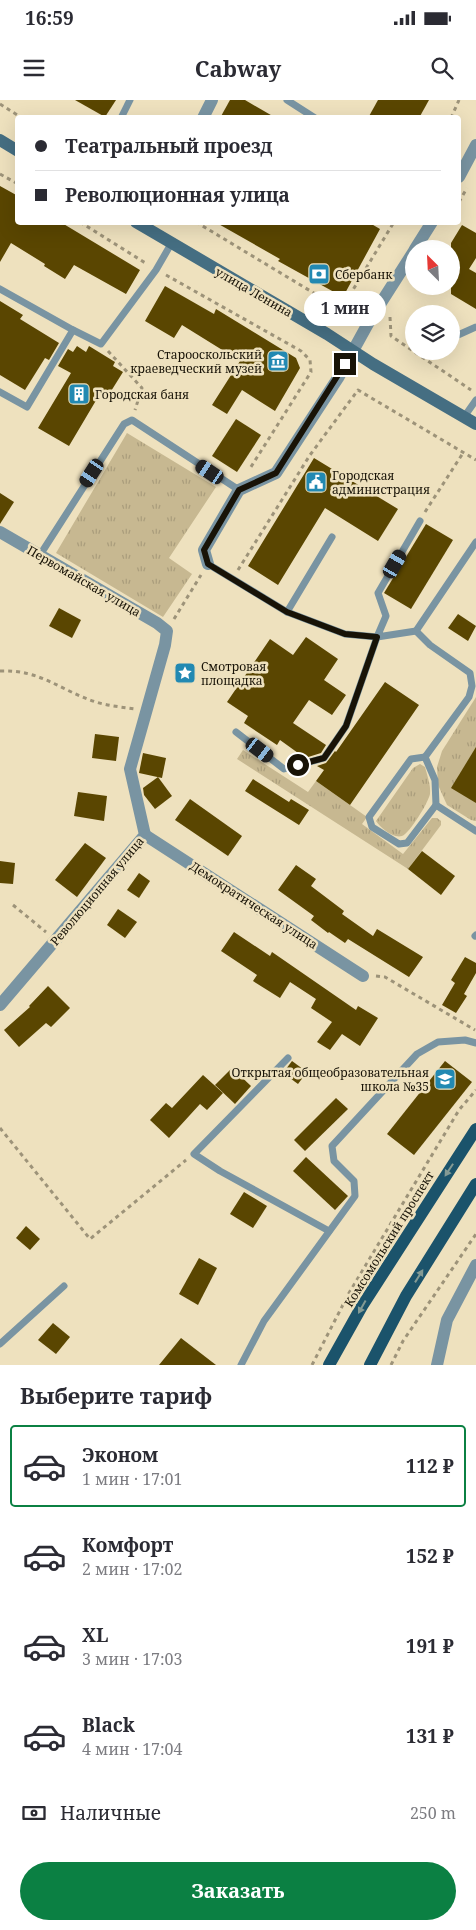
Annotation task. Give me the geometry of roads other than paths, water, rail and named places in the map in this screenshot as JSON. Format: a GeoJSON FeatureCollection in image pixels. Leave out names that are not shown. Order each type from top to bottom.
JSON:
{"type":"FeatureCollection","features":[{"type":"Feature","properties":{"kind":"main road"},"geometry":{"type":"LineString","coordinates":[[0,140],[15,149]]}},
{"type":"Feature","properties":{"kind":"main road","name":"улица Ленина"},"geometry":{"type":"LineString","coordinates":[[142,225],[171,244],[327,334],[476,424]]}},
{"type":"Feature","properties":{"kind":"main road","name":"Комсомольский проспект"},"geometry":{"type":"LineString","coordinates":[[330,1365],[362,1306],[476,1129]]}},
{"type":"Feature","properties":{"kind":"main road"},"geometry":{"type":"LineString","coordinates":[[370,1365],[406,1296],[476,1184]]}},
{"type":"Feature","properties":{"kind":"street"},"geometry":{"type":"LineString","coordinates":[[204,115],[212,100]]}},
{"type":"Feature","properties":{"kind":"street"},"geometry":{"type":"LineString","coordinates":[[461,172],[476,145]]}},
{"type":"Feature","properties":{"kind":"street"},"geometry":{"type":"LineString","coordinates":[[420,240],[430,225]]}},
{"type":"Feature","properties":{"kind":"street"},"geometry":{"type":"LineString","coordinates":[[208,564],[204,550],[239,490],[276,473],[338,378],[370,320],[405,264]]}},
{"type":"Feature","properties":{"kind":"street","name":"Первомайская улица"},"geometry":{"type":"LineString","coordinates":[[0,532],[157,622],[167,632]]}},
{"type":"Feature","properties":{"kind":"street","name":"Революционная улица"},"geometry":{"type":"LineString","coordinates":[[0,1005],[145,835],[130,769],[167,632]]}},
{"type":"Feature","properties":{"kind":"street","name":"Демократическая улица"},"geometry":{"type":"LineString","coordinates":[[145,835],[363,976]]}},
{"type":"Feature","properties":{"kind":"street"},"geometry":{"type":"LineString","coordinates":[[437,1365],[447,1320],[476,1265]]}},
{"type":"Feature","properties":{"kind":"lane"},"geometry":{"type":"LineString","coordinates":[[122,115],[130,100]]}},
{"type":"Feature","properties":{"kind":"lane"},"geometry":{"type":"LineString","coordinates":[[287,100],[310,115]]}},
{"type":"Feature","properties":{"kind":"lane"},"geometry":{"type":"LineString","coordinates":[[0,289],[101,344],[156,270],[171,244]]}},
{"type":"Feature","properties":{"kind":"lane"},"geometry":{"type":"LineString","coordinates":[[460,333],[476,327]]}},
{"type":"Feature","properties":{"kind":"lane"},"geometry":{"type":"LineString","coordinates":[[0,392],[27,407],[73,330]]}},
{"type":"Feature","properties":{"kind":"lane"},"geometry":{"type":"LineString","coordinates":[[464,417],[476,400]]}},
{"type":"Feature","properties":{"kind":"lane"},"geometry":{"type":"LineString","coordinates":[[40,555],[124,424],[132,420],[239,490]]}},
{"type":"Feature","properties":{"kind":"lane"},"geometry":{"type":"LineString","coordinates":[[236,732],[284,769],[324,758],[346,726],[386,616],[378,592],[420,521]]}},
{"type":"Feature","properties":{"kind":"lane"},"geometry":{"type":"LineString","coordinates":[[287,612],[332,537]]}},
{"type":"Feature","properties":{"kind":"lane"},"geometry":{"type":"LineString","coordinates":[[208,564],[287,612],[345,634],[377,637],[416,631],[476,542]]}},
{"type":"Feature","properties":{"kind":"lane"},"geometry":{"type":"LineString","coordinates":[[416,631],[430,645],[470,673],[472,686],[469,697],[425,757],[411,759],[369,817],[372,827],[399,844],[407,842],[436,806],[435,780],[425,757]]}},
{"type":"Feature","properties":{"kind":"lane"},"geometry":{"type":"LineString","coordinates":[[436,806],[476,831]]}},
{"type":"Feature","properties":{"kind":"lane"},"geometry":{"type":"LineString","coordinates":[[241,1365],[264,1320],[355,1196],[354,1181],[334,1161],[332,1146],[417,1054],[438,1042],[465,1040],[476,1043]]}},
{"type":"Feature","properties":{"kind":"lane"},"geometry":{"type":"LineString","coordinates":[[288,1058],[194,1154],[220,1171],[328,1231]]}},
{"type":"Feature","properties":{"kind":"lane"},"geometry":{"type":"LineString","coordinates":[[0,1344],[64,1286]]}},
{"type":"Feature","properties":{"kind":"place","name":"Сбербанк"},"geometry":{"type":"Point","coordinates":[319,274]}},
{"type":"Feature","properties":{"kind":"place","name":"Старооскольский краеведческий музей"},"geometry":{"type":"Point","coordinates":[278,361]}},
{"type":"Feature","properties":{"kind":"place","name":"Городская баня"},"geometry":{"type":"Point","coordinates":[79,394]}},
{"type":"Feature","properties":{"kind":"place","name":"Городская администрация"},"geometry":{"type":"Point","coordinates":[316,482]}},
{"type":"Feature","properties":{"kind":"place","name":"Смотровая площадка"},"geometry":{"type":"Point","coordinates":[185,673]}},
{"type":"Feature","properties":{"kind":"place","name":"Открытая общеобразовательная школа №35"},"geometry":{"type":"Point","coordinates":[445,1079]}}]}
